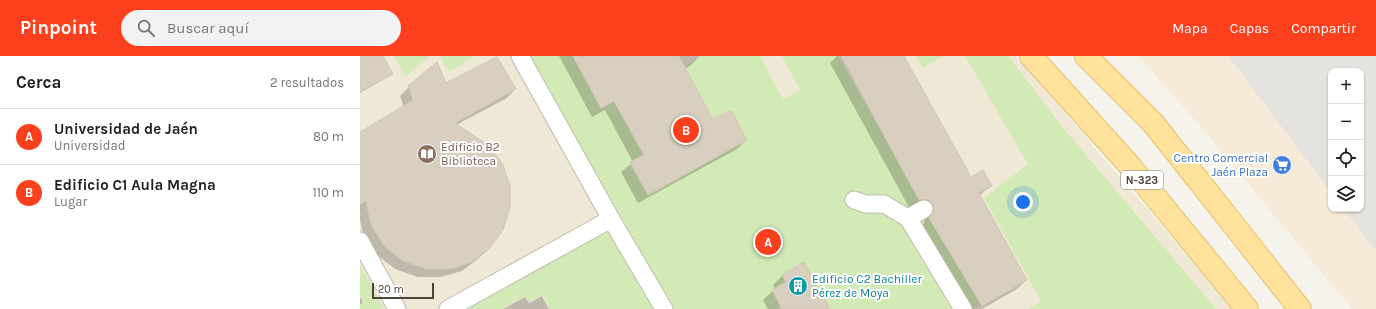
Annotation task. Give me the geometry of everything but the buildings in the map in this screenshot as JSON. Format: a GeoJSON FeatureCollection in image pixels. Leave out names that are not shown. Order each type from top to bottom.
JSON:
{"type":"FeatureCollection","features":[{"type":"Feature","properties":{"kind":"main road","name":"N-323"},"geometry":{"type":"LineString","coordinates":[[1031,56],[1130,166],[1247,309]]}},
{"type":"Feature","properties":{"kind":"main road"},"geometry":{"type":"LineString","coordinates":[[1086,56],[1153,123],[1300,309]]}},
{"type":"Feature","properties":{"kind":"street"},"geometry":{"type":"LineString","coordinates":[[520,56],[611,219],[664,309]]}},
{"type":"Feature","properties":{"kind":"street"},"geometry":{"type":"LineString","coordinates":[[854,200],[866,204],[884,204],[908,218],[963,309]]}},
{"type":"Feature","properties":{"kind":"street"},"geometry":{"type":"LineString","coordinates":[[908,218],[924,209]]}},
{"type":"Feature","properties":{"kind":"street"},"geometry":{"type":"LineString","coordinates":[[448,309],[611,219]]}},
{"type":"Feature","properties":{"kind":"street"},"geometry":{"type":"LineString","coordinates":[[360,241],[397,309]]}},
{"type":"Feature","properties":{"kind":"shaded area"},"geometry":{"type":"Polygon","coordinates":[[[360,56],[1016,56],[1233,309],[360,309],[360,56]]]}},
{"type":"Feature","properties":{"kind":"shaded area","name":"Centro Comercial Jaén Plaza"},"geometry":{"type":"Polygon","coordinates":[[[1138,56],[1376,56],[1376,309],[1352,309],[1196,121],[1138,56]]]}},
{"type":"Feature","properties":{"kind":"shaded area"},"geometry":{"type":"Polygon","coordinates":[[[1228,56],[1376,56],[1376,251],[1346,212],[1364,212],[1364,68],[1328,68],[1328,188],[1228,56]]]}},
{"type":"Feature","properties":{"kind":"green space"},"geometry":{"type":"Polygon","coordinates":[[[394,56],[430,56],[406,76],[394,56]]]}},
{"type":"Feature","properties":{"kind":"green space"},"geometry":{"type":"Polygon","coordinates":[[[440,56],[475,56],[449,72],[440,56]]]}},
{"type":"Feature","properties":{"kind":"green space"},"geometry":{"type":"Polygon","coordinates":[[[529,56],[572,56],[601,109],[614,102],[643,155],[629,163],[648,196],[748,140],[731,109],[714,119],[685,66],[702,56],[760,56],[783,100],[800,89],[782,56],[838,56],[980,305],[971,309],[947,274],[940,289],[951,309],[830,309],[804,263],[782,275],[786,282],[772,290],[781,306],[776,309],[550,309],[543,295],[529,301],[525,296],[502,309],[465,309],[616,226],[529,56]]]}},
{"type":"Feature","properties":{"kind":"green space"},"geometry":{"type":"Polygon","coordinates":[[[916,56],[944,56],[923,68],[916,56]]]}},
{"type":"Feature","properties":{"kind":"green space"},"geometry":{"type":"Polygon","coordinates":[[[965,56],[1008,56],[1063,128],[1216,309],[1028,309],[1041,301],[984,198],[1028,164],[965,56]]]}},
{"type":"Feature","properties":{"kind":"green space"},"geometry":{"type":"Polygon","coordinates":[[[360,265],[383,307],[380,309],[360,309],[360,305],[364,302],[360,295],[360,265]]]}},
{"type":"Feature","properties":{"kind":"place","name":"Edificio C1 Aula Magna"},"geometry":{"type":"Point","coordinates":[686,130]}},
{"type":"Feature","properties":{"kind":"place","name":"Edificio B2 Biblioteca"},"geometry":{"type":"Point","coordinates":[427,154]}},
{"type":"Feature","properties":{"kind":"place","name":"Centro Comercial Jaén Plaza"},"geometry":{"type":"Point","coordinates":[1282,165]}},
{"type":"Feature","properties":{"kind":"place","name":"Universidad de Jaén"},"geometry":{"type":"Point","coordinates":[768,242]}},
{"type":"Feature","properties":{"kind":"place","name":"Edificio C2 Bachiller Pérez de Moya"},"geometry":{"type":"Point","coordinates":[798,286]}}]}
